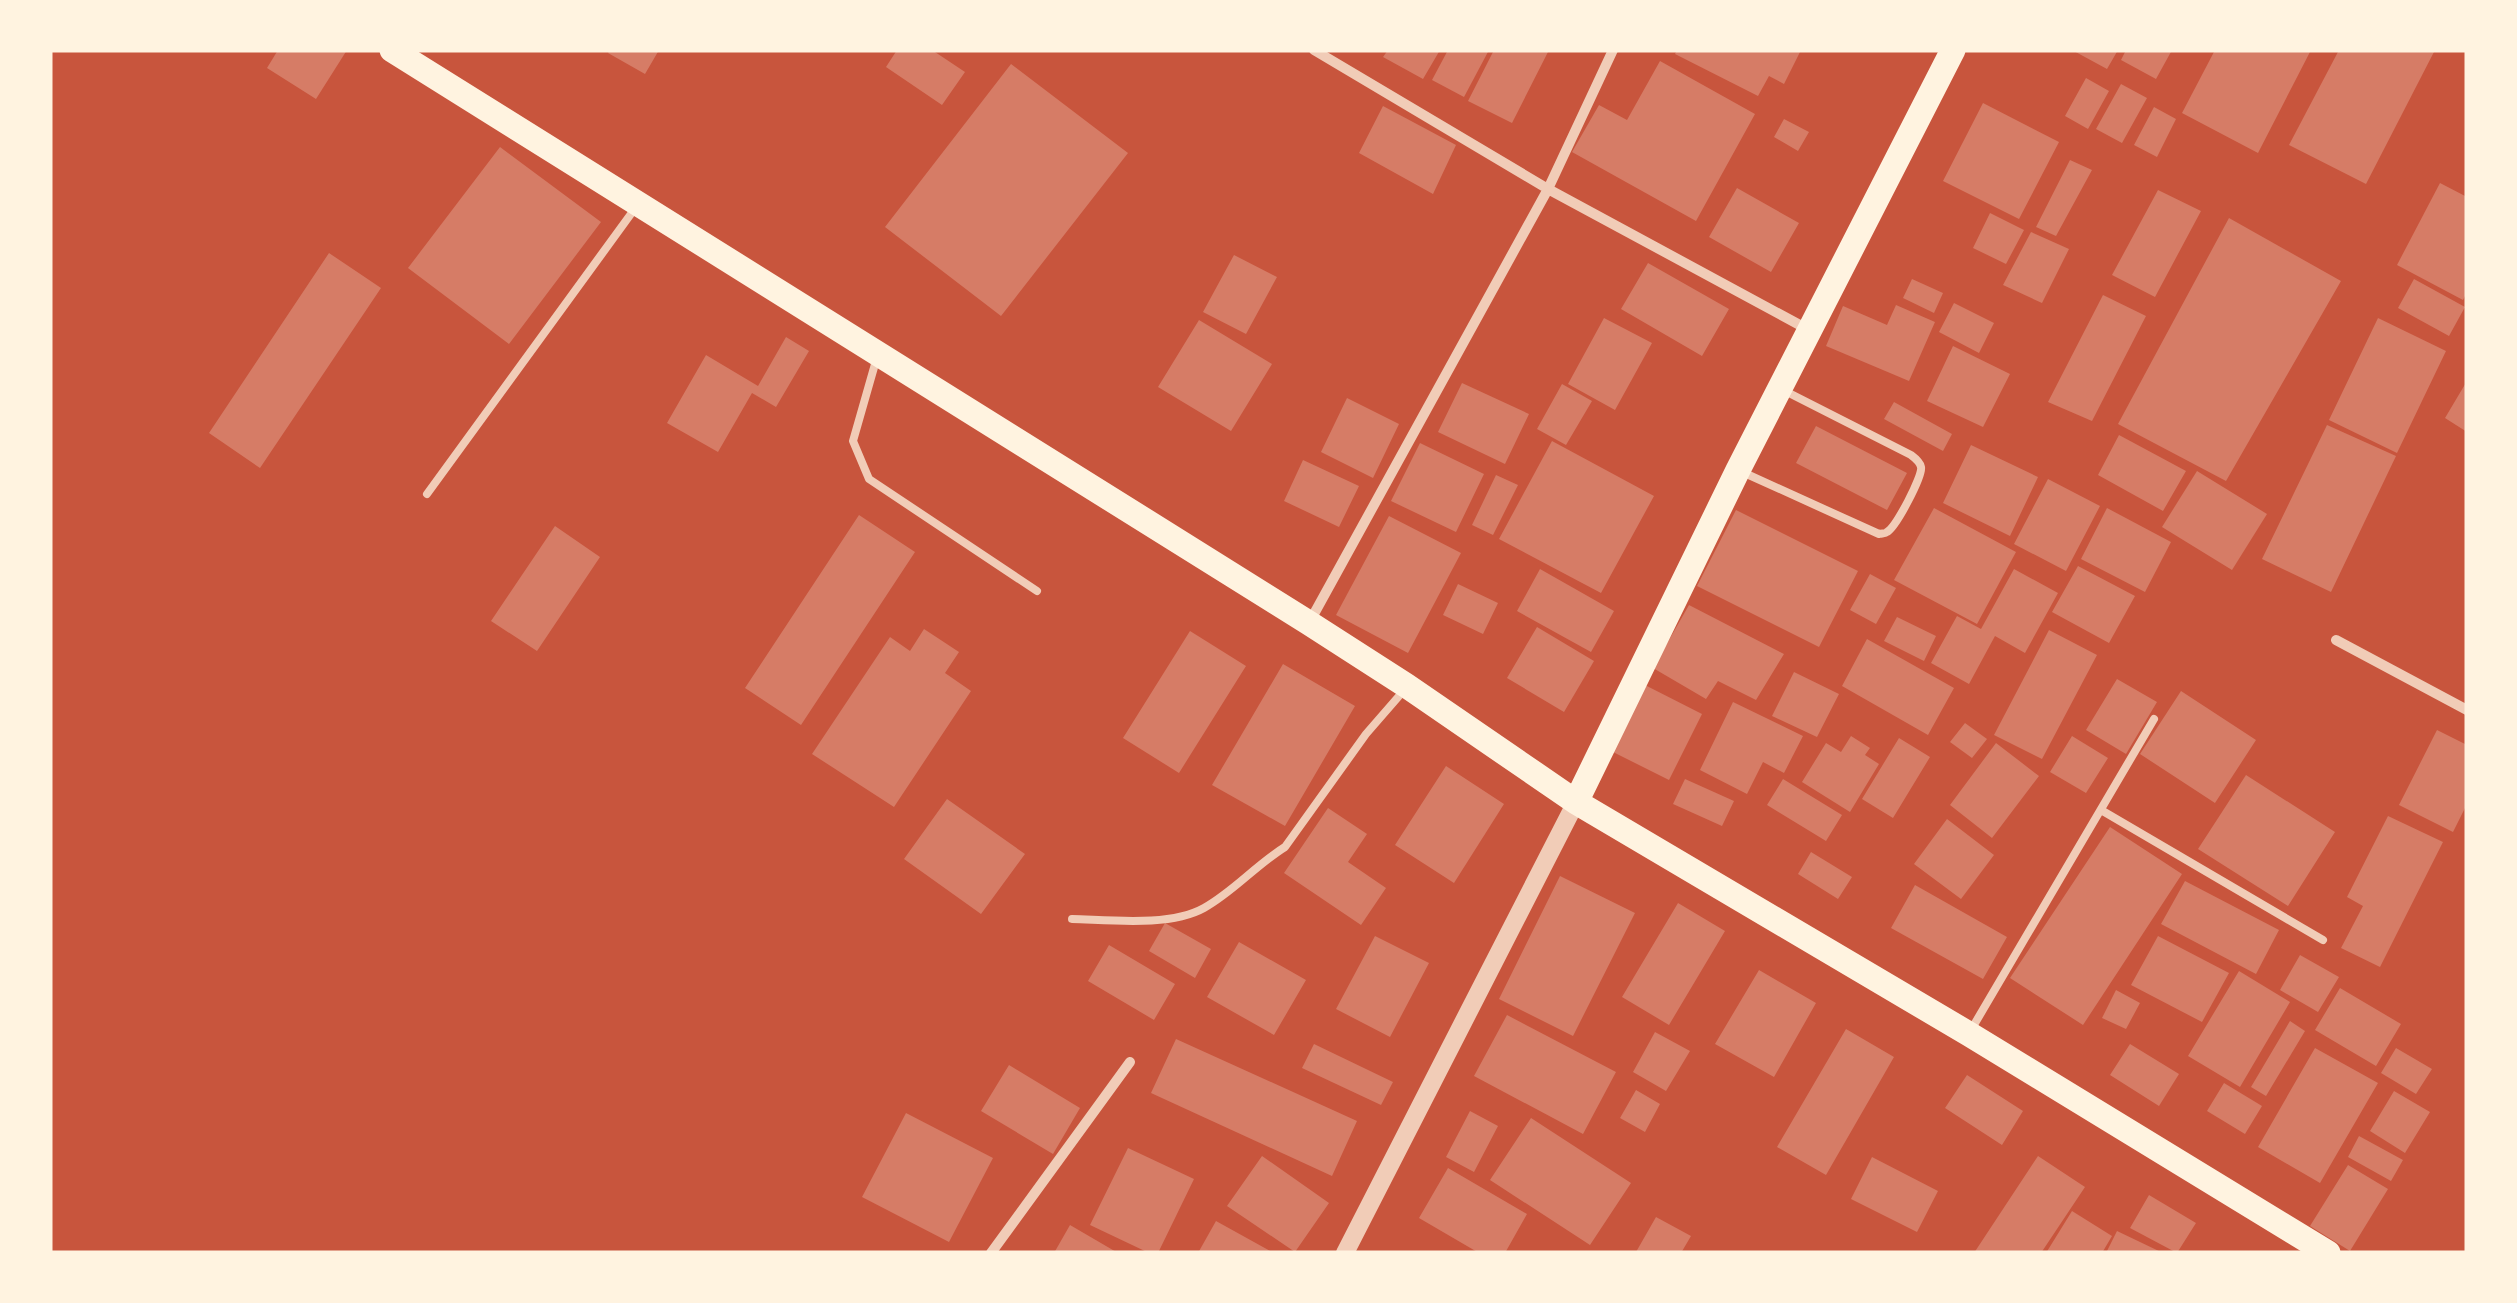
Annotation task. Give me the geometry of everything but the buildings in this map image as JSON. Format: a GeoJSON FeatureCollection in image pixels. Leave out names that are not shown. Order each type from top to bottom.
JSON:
{"type":"FeatureCollection","features":[{"type":"Feature","properties":{"kind":"main road"},"geometry":{"type":"LineString","coordinates":[[392,50],[1309,622],[1576,802],[1969,1034],[2328,1253]]}},
{"type":"Feature","properties":{"kind":"main road"},"geometry":{"type":"LineString","coordinates":[[1576,802],[1779,388],[1953,50]]}},
{"type":"Feature","properties":{"kind":"street"},"geometry":{"type":"LineString","coordinates":[[1314,50],[1548,188],[1809,330]]}},
{"type":"Feature","properties":{"kind":"street"},"geometry":{"type":"LineString","coordinates":[[1309,622],[1548,188],[1613,50]]}},
{"type":"Feature","properties":{"kind":"street"},"geometry":{"type":"LineString","coordinates":[[2336,640],[2467,710]]}},
{"type":"Feature","properties":{"kind":"street"},"geometry":{"type":"LineString","coordinates":[[1345,1253],[1576,802]]}},
{"type":"Feature","properties":{"kind":"street"},"geometry":{"type":"LineString","coordinates":[[991,1253],[1130,1062]]}},
{"type":"Feature","properties":{"kind":"lane"},"geometry":{"type":"LineString","coordinates":[[427,494],[639,204]]}},
{"type":"Feature","properties":{"kind":"lane"},"geometry":{"type":"LineString","coordinates":[[878,354],[854,441],[868,479],[1037,591]]}},
{"type":"Feature","properties":{"kind":"lane"},"geometry":{"type":"LineString","coordinates":[[1738,470],[1879,534],[1893,526],[1911,495],[1922,470],[1911,455],[1779,388]]}},
{"type":"Feature","properties":{"kind":"lane"},"geometry":{"type":"LineString","coordinates":[[1072,920],[1153,921],[1200,911],[1222,896],[1285,847],[1366,734],[1407,686]]}},
{"type":"Feature","properties":{"kind":"lane"},"geometry":{"type":"LineString","coordinates":[[1969,1034],[2154,719]]}},
{"type":"Feature","properties":{"kind":"lane"},"geometry":{"type":"LineString","coordinates":[[2100,810],[2323,940]]}}]}
